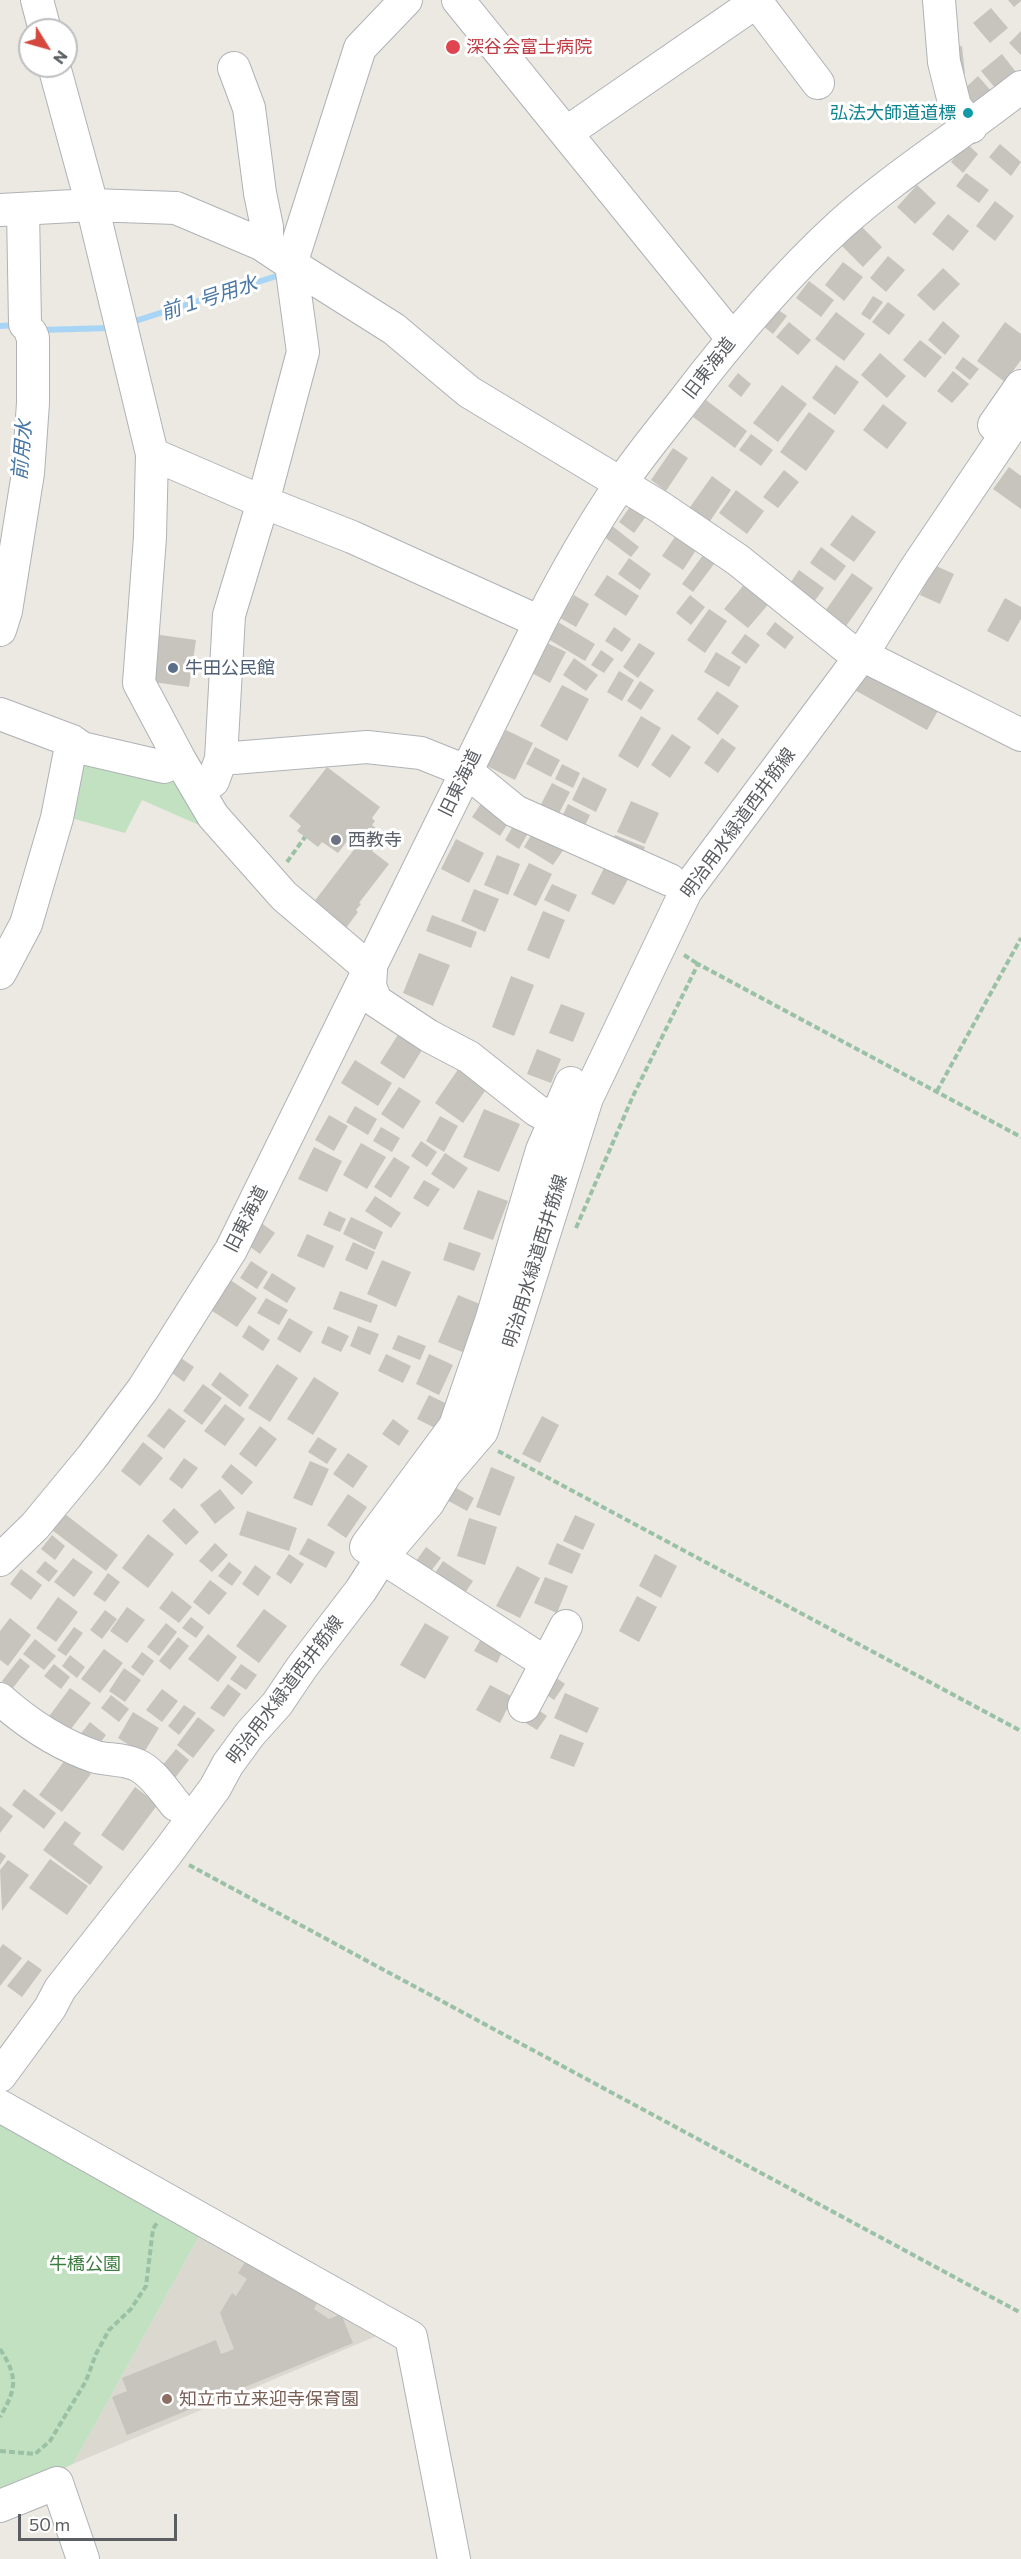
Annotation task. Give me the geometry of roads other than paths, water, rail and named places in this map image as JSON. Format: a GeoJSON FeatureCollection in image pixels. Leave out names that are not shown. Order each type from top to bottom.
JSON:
{"type":"FeatureCollection","features":[{"type":"Feature","properties":{"kind":"street"},"geometry":{"type":"LineString","coordinates":[[37,0],[42,18]]}},
{"type":"Feature","properties":{"kind":"street"},"geometry":{"type":"LineString","coordinates":[[279,256],[360,48],[406,0]]}},
{"type":"Feature","properties":{"kind":"street"},"geometry":{"type":"LineString","coordinates":[[458,0],[732,338]]}},
{"type":"Feature","properties":{"kind":"street"},"geometry":{"type":"LineString","coordinates":[[939,0],[944,62],[952,95],[955,106],[971,127]]}},
{"type":"Feature","properties":{"kind":"street"},"geometry":{"type":"LineString","coordinates":[[566,133],[757,1],[818,83]]}},
{"type":"Feature","properties":{"kind":"street"},"geometry":{"type":"LineString","coordinates":[[200,791],[213,782],[221,759],[229,615],[263,502],[303,352],[279,256],[267,227],[260,193],[249,108],[234,68]]}},
{"type":"Feature","properties":{"kind":"street"},"geometry":{"type":"LineString","coordinates":[[57,78],[92,205],[152,454],[150,537],[139,683],[213,816],[284,896],[371,970],[370,986],[376,1001],[429,1036],[468,1057],[536,1110],[556,1121]]}},
{"type":"Feature","properties":{"kind":"street","name":"旧東海道"},"geometry":{"type":"LineString","coordinates":[[0,1560],[35,1526],[92,1457],[143,1389],[231,1250],[371,970],[466,771],[569,564],[620,484],[732,338],[841,224],[918,162],[971,127],[1021,87]]}},
{"type":"Feature","properties":{"kind":"street"},"geometry":{"type":"LineString","coordinates":[[0,630],[6,611],[28,473],[33,403],[19,331],[12,210],[92,205],[176,208],[279,256],[393,329],[469,392],[660,507],[738,560],[854,651],[1021,735]]}},
{"type":"Feature","properties":{"kind":"street"},"geometry":{"type":"LineString","coordinates":[[0,2044],[176,1805],[374,1552],[474,1438],[491,1321],[542,1150],[586,1049],[670,880],[854,651],[924,527],[1021,386]]}},
{"type":"Feature","properties":{"kind":"street","name":"明治用水緑道西井筋線"},"geometry":{"type":"LineString","coordinates":[[474,1438],[482,1431],[587,1098],[686,891],[854,651],[914,571],[1021,412]]}},
{"type":"Feature","properties":{"kind":"street"},"geometry":{"type":"LineString","coordinates":[[152,454],[352,537],[540,622]]}},
{"type":"Feature","properties":{"kind":"street"},"geometry":{"type":"LineString","coordinates":[[0,714],[72,741],[82,748],[165,767],[180,760]]}},
{"type":"Feature","properties":{"kind":"street"},"geometry":{"type":"LineString","coordinates":[[0,973],[26,924],[57,818],[72,741]]}},
{"type":"Feature","properties":{"kind":"street"},"geometry":{"type":"LineString","coordinates":[[221,759],[366,747],[421,753],[466,771],[515,811],[670,880]]}},
{"type":"Feature","properties":{"kind":"street"},"geometry":{"type":"LineString","coordinates":[[374,1552],[546,1664]]}},
{"type":"Feature","properties":{"kind":"street","name":"明治用水緑道西井筋線"},"geometry":{"type":"LineString","coordinates":[[0,2076],[50,2008],[60,1989],[168,1853],[215,1788],[228,1764],[250,1734],[277,1704],[320,1642],[361,1590],[374,1552]]}},
{"type":"Feature","properties":{"kind":"street"},"geometry":{"type":"LineString","coordinates":[[524,1706],[566,1626]]}},
{"type":"Feature","properties":{"kind":"street"},"geometry":{"type":"LineString","coordinates":[[0,1700],[24,1720],[77,1751],[103,1759],[137,1764],[155,1780],[176,1805]]}},
{"type":"Feature","properties":{"kind":"street"},"geometry":{"type":"LineString","coordinates":[[0,2106],[411,2337],[454,2559]]}},
{"type":"Feature","properties":{"kind":"street"},"geometry":{"type":"LineString","coordinates":[[0,2506],[57,2484],[83,2559]]}},
{"type":"Feature","properties":{"kind":"waterway","name":"前１号用水"},"geometry":{"type":"LineString","coordinates":[[132,322],[283,274]]}},
{"type":"Feature","properties":{"kind":"waterway","name":"前用水"},"geometry":{"type":"LineString","coordinates":[[0,326],[17,325]]}},
{"type":"Feature","properties":{"kind":"waterway","name":"前１号用水"},"geometry":{"type":"LineString","coordinates":[[39,330],[110,328]]}},
{"type":"Feature","properties":{"kind":"place","name":"深谷会富士病院"},"geometry":{"type":"Point","coordinates":[453,47]}},
{"type":"Feature","properties":{"kind":"place","name":"弘法大師道道標"},"geometry":{"type":"Point","coordinates":[968,113]}},
{"type":"Feature","properties":{"kind":"place","name":"牛田公民館"},"geometry":{"type":"Point","coordinates":[173,668]}},
{"type":"Feature","properties":{"kind":"place","name":"西教寺"},"geometry":{"type":"Point","coordinates":[336,840]}},
{"type":"Feature","properties":{"kind":"place","name":"知立市立来迎寺保育園"},"geometry":{"type":"Point","coordinates":[167,2399]}},
{"type":"Feature","properties":{"kind":"park label","name":"牛橋公園"},"geometry":{"type":"Point","coordinates":[85,2264]}}]}
